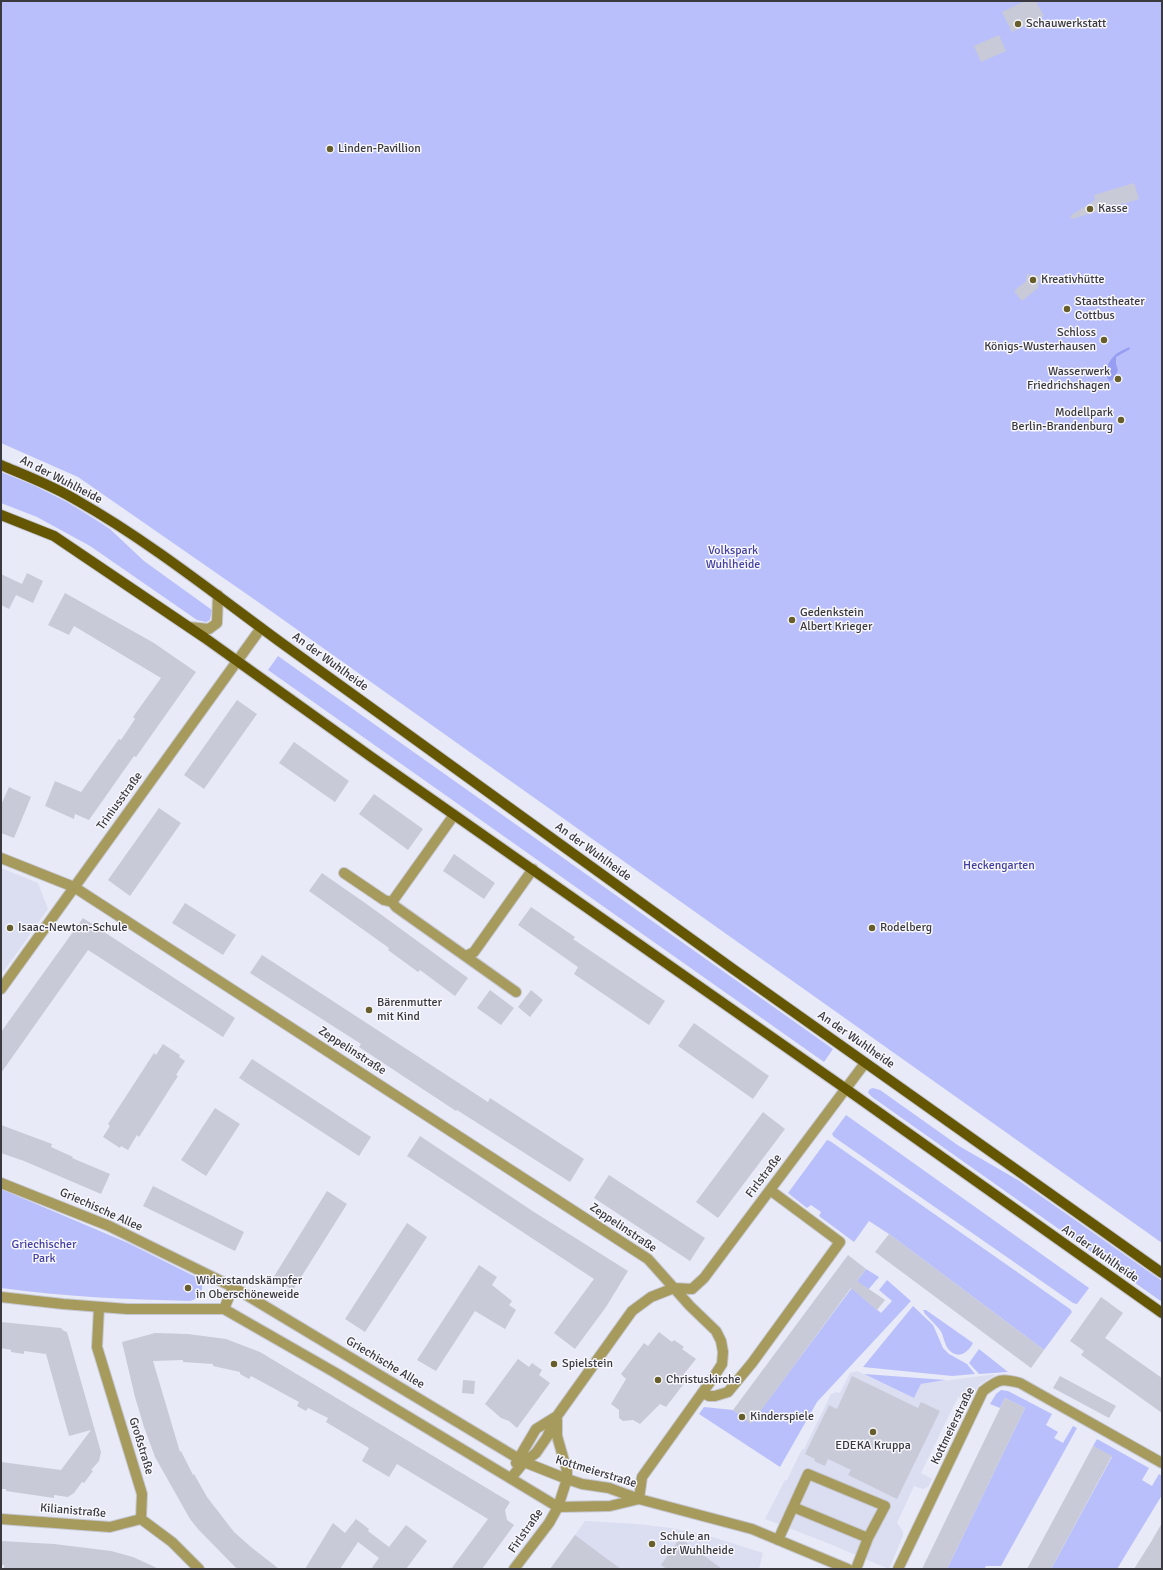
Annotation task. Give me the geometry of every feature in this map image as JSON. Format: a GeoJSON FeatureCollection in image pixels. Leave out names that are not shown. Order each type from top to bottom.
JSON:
{"type":"FeatureCollection","features":[{"type":"Feature","properties":{"kind":"main road","name":"An der Wuhlheide"},"geometry":{"type":"LineString","coordinates":[[1,465],[33,478],[78,500],[125,530],[218,595],[261,628],[865,1063],[1162,1273]]}},
{"type":"Feature","properties":{"kind":"main road","name":"An der Wuhlheide"},"geometry":{"type":"LineString","coordinates":[[1,515],[54,536],[238,660],[454,815],[846,1089],[1162,1313]]}},
{"type":"Feature","properties":{"kind":"street"},"geometry":{"type":"LineString","coordinates":[[189,627],[209,629],[216,623],[218,595]]}},
{"type":"Feature","properties":{"kind":"street","name":"Triniusstraße"},"geometry":{"type":"LineString","coordinates":[[1,989],[261,628]]}},
{"type":"Feature","properties":{"kind":"street"},"geometry":{"type":"LineString","coordinates":[[392,902],[454,815]]}},
{"type":"Feature","properties":{"kind":"street","name":"Zeppelinstraße"},"geometry":{"type":"LineString","coordinates":[[1,858],[74,887],[648,1258],[674,1288]]}},
{"type":"Feature","properties":{"kind":"street"},"geometry":{"type":"LineString","coordinates":[[466,956],[474,952],[533,869]]}},
{"type":"Feature","properties":{"kind":"street"},"geometry":{"type":"LineString","coordinates":[[344,873],[384,900],[392,902],[396,908],[516,992]]}},
{"type":"Feature","properties":{"kind":"street","name":"Firlstraße"},"geometry":{"type":"LineString","coordinates":[[511,1478],[521,1460],[536,1453],[547,1437],[557,1416],[632,1311],[651,1296],[674,1288],[692,1289],[704,1278],[865,1063]]}},
{"type":"Feature","properties":{"kind":"street","name":"Griechische Allee"},"geometry":{"type":"LineString","coordinates":[[1,1183],[109,1226],[233,1287],[521,1460]]}},
{"type":"Feature","properties":{"kind":"street"},"geometry":{"type":"LineString","coordinates":[[703,1393],[710,1396],[715,1396],[728,1392],[840,1242],[770,1190]]}},
{"type":"Feature","properties":{"kind":"street"},"geometry":{"type":"LineString","coordinates":[[224,1309],[233,1287]]}},
{"type":"Feature","properties":{"kind":"street"},"geometry":{"type":"LineString","coordinates":[[639,1498],[642,1477],[703,1393],[722,1364],[723,1352],[721,1341],[716,1330],[690,1306],[674,1288]]}},
{"type":"Feature","properties":{"kind":"street"},"geometry":{"type":"LineString","coordinates":[[1,1297],[99,1307],[165,1310],[224,1309],[334,1372],[558,1507]]}},
{"type":"Feature","properties":{"kind":"street","name":"Großstraße"},"geometry":{"type":"LineString","coordinates":[[99,1307],[97,1347],[142,1494],[141,1520]]}},
{"type":"Feature","properties":{"kind":"street","name":"Kottmeierstraße"},"geometry":{"type":"LineString","coordinates":[[898,1569],[983,1391],[996,1381],[1008,1380],[1020,1383],[1162,1462]]}},
{"type":"Feature","properties":{"kind":"street"},"geometry":{"type":"LineString","coordinates":[[557,1416],[557,1436],[567,1471],[567,1479]]}},
{"type":"Feature","properties":{"kind":"street","name":"Kottmeierstraße"},"geometry":{"type":"LineString","coordinates":[[521,1460],[582,1484],[609,1488],[639,1498],[752,1529],[828,1565],[848,1569]]}},
{"type":"Feature","properties":{"kind":"street"},"geometry":{"type":"LineString","coordinates":[[778,1540],[808,1474],[885,1506],[868,1538],[856,1569]]}},
{"type":"Feature","properties":{"kind":"street","name":"Firlstraße"},"geometry":{"type":"LineString","coordinates":[[514,1569],[549,1523],[558,1507],[567,1479]]}},
{"type":"Feature","properties":{"kind":"street","name":"Kottmeierstraße"},"geometry":{"type":"LineString","coordinates":[[558,1507],[610,1506],[639,1498]]}},
{"type":"Feature","properties":{"kind":"street"},"geometry":{"type":"LineString","coordinates":[[793,1507],[868,1538]]}},
{"type":"Feature","properties":{"kind":"street","name":"Kilianistraße"},"geometry":{"type":"LineString","coordinates":[[1,1519],[110,1527],[141,1520]]}},
{"type":"Feature","properties":{"kind":"street"},"geometry":{"type":"LineString","coordinates":[[141,1520],[172,1542],[199,1569]]}},
{"type":"Feature","properties":{"kind":"shaded area"},"geometry":{"type":"Polygon","coordinates":[[[1129,347],[1130,349],[1116,357],[1118,370],[1114,379],[1110,381],[1106,375],[1108,364],[1116,354],[1129,347]]]}},
{"type":"Feature","properties":{"kind":"shaded area"},"geometry":{"type":"Polygon","coordinates":[[[1,868],[38,883],[48,909],[1,975],[1,868]]]}},
{"type":"Feature","properties":{"kind":"shaded area"},"geometry":{"type":"Polygon","coordinates":[[[857,1371],[914,1398],[921,1384],[996,1374],[979,1385],[969,1403],[958,1397],[921,1473],[932,1479],[928,1487],[923,1489],[914,1486],[897,1523],[903,1531],[903,1536],[889,1569],[765,1519],[785,1480],[787,1480],[802,1449],[804,1449],[831,1394],[837,1392],[840,1393],[850,1373],[857,1371]]]}},
{"type":"Feature","properties":{"kind":"shaded area","name":"Schule an der Wuhlheide"},"geometry":{"type":"Polygon","coordinates":[[[585,1521],[637,1524],[671,1528],[706,1535],[763,1553],[759,1569],[550,1569],[585,1521]]]}},
{"type":"Feature","properties":{"kind":"green space","name":"Volkspark Wuhlheide"},"geometry":{"type":"Polygon","coordinates":[[[1,1],[1162,1],[1162,1243],[261,604],[78,477],[1,443],[1,1]]]}},
{"type":"Feature","properties":{"kind":"green space"},"geometry":{"type":"Polygon","coordinates":[[[1,472],[33,485],[67,502],[110,529],[144,561],[212,610],[210,620],[206,622],[197,620],[90,546],[37,517],[1,503],[1,472]]]}},
{"type":"Feature","properties":{"kind":"green space"},"geometry":{"type":"Polygon","coordinates":[[[278,656],[833,1049],[824,1062],[268,670],[278,656]]]}},
{"type":"Feature","properties":{"kind":"green space"},"geometry":{"type":"Polygon","coordinates":[[[873,1088],[880,1090],[959,1146],[1018,1180],[1162,1281],[1162,1302],[872,1097],[868,1092],[873,1088]]]}},
{"type":"Feature","properties":{"kind":"green space"},"geometry":{"type":"Polygon","coordinates":[[[846,1115],[1089,1288],[1077,1304],[1073,1303],[834,1137],[832,1134],[846,1115]]]}},
{"type":"Feature","properties":{"kind":"green space"},"geometry":{"type":"Polygon","coordinates":[[[827,1140],[1070,1309],[1072,1312],[1044,1350],[889,1234],[869,1221],[854,1242],[819,1216],[821,1212],[811,1205],[807,1208],[788,1193],[827,1140]]]}},
{"type":"Feature","properties":{"kind":"green space","name":"Griechischer Park"},"geometry":{"type":"Polygon","coordinates":[[[1,1189],[128,1243],[196,1277],[202,1285],[201,1293],[198,1297],[190,1301],[72,1296],[1,1288],[1,1189]]]}},
{"type":"Feature","properties":{"kind":"green space"},"geometry":{"type":"Polygon","coordinates":[[[866,1269],[879,1277],[862,1297],[881,1313],[892,1301],[879,1290],[887,1280],[911,1301],[817,1402],[780,1467],[699,1414],[704,1407],[733,1410],[751,1423],[866,1269]]]}},
{"type":"Feature","properties":{"kind":"green space"},"geometry":{"type":"Polygon","coordinates":[[[913,1306],[933,1325],[943,1348],[949,1354],[967,1364],[975,1374],[952,1376],[863,1367],[913,1306]]]}},
{"type":"Feature","properties":{"kind":"green space"},"geometry":{"type":"Polygon","coordinates":[[[923,1310],[926,1310],[973,1343],[969,1349],[963,1354],[959,1355],[952,1353],[946,1345],[940,1330],[923,1310]]]}},
{"type":"Feature","properties":{"kind":"green space"},"geometry":{"type":"Polygon","coordinates":[[[979,1349],[1008,1372],[979,1374],[969,1363],[979,1349]]]}},
{"type":"Feature","properties":{"kind":"green space"},"geometry":{"type":"Polygon","coordinates":[[[864,1374],[946,1380],[921,1384],[914,1398],[864,1374]]]}},
{"type":"Feature","properties":{"kind":"green space"},"geometry":{"type":"Polygon","coordinates":[[[1001,1390],[1008,1391],[1052,1414],[1046,1425],[1058,1432],[1054,1438],[1063,1443],[1073,1426],[1077,1428],[1001,1566],[986,1566],[984,1569],[947,1569],[1025,1408],[1005,1398],[1000,1408],[990,1404],[996,1394],[1001,1390]]]}},
{"type":"Feature","properties":{"kind":"green space"},"geometry":{"type":"Polygon","coordinates":[[[1097,1439],[1149,1468],[1142,1480],[1152,1486],[1159,1474],[1162,1476],[1162,1495],[1117,1569],[1051,1569],[1112,1457],[1093,1446],[1097,1439]]]}},
{"type":"Feature","properties":{"kind":"building","name":"Schauwerkstatt"},"geometry":{"type":"Polygon","coordinates":[[[1025,1],[1036,1],[1044,16],[1012,32],[1002,12],[1025,1]]]}},
{"type":"Feature","properties":{"kind":"building"},"geometry":{"type":"Polygon","coordinates":[[[999,35],[1006,51],[981,62],[974,46],[999,35]]]}},
{"type":"Feature","properties":{"kind":"building"},"geometry":{"type":"Polygon","coordinates":[[[1134,183],[1139,199],[1072,219],[1070,216],[1095,200],[1094,195],[1134,183]]]}},
{"type":"Feature","properties":{"kind":"building"},"geometry":{"type":"Polygon","coordinates":[[[1027,274],[1040,276],[1038,288],[1022,301],[1014,291],[1026,281],[1027,274]]]}},
{"type":"Feature","properties":{"kind":"building"},"geometry":{"type":"Polygon","coordinates":[[[27,573],[43,581],[33,603],[16,595],[9,609],[1,605],[1,574],[22,584],[27,573]]]}},
{"type":"Feature","properties":{"kind":"building"},"geometry":{"type":"Polygon","coordinates":[[[65,593],[154,643],[196,672],[89,820],[75,814],[74,819],[45,806],[55,781],[81,792],[119,739],[121,740],[135,719],[133,717],[161,678],[74,626],[69,635],[48,625],[65,593]]]}},
{"type":"Feature","properties":{"kind":"building"},"geometry":{"type":"Polygon","coordinates":[[[237,700],[257,714],[204,789],[184,775],[237,700]]]}},
{"type":"Feature","properties":{"kind":"building"},"geometry":{"type":"Polygon","coordinates":[[[294,742],[349,781],[335,802],[279,763],[294,742]]]}},
{"type":"Feature","properties":{"kind":"building"},"geometry":{"type":"Polygon","coordinates":[[[9,787],[31,797],[14,838],[1,833],[1,805],[9,787]]]}},
{"type":"Feature","properties":{"kind":"building"},"geometry":{"type":"Polygon","coordinates":[[[374,794],[423,829],[408,850],[359,814],[374,794]]]}},
{"type":"Feature","properties":{"kind":"building"},"geometry":{"type":"Polygon","coordinates":[[[159,808],[181,823],[130,896],[108,880],[159,808]]]}},
{"type":"Feature","properties":{"kind":"building"},"geometry":{"type":"Polygon","coordinates":[[[454,854],[495,883],[484,899],[443,871],[454,854]]]}},
{"type":"Feature","properties":{"kind":"building"},"geometry":{"type":"Polygon","coordinates":[[[322,873],[468,978],[455,996],[420,970],[418,972],[388,950],[389,948],[309,891],[322,873]]]}},
{"type":"Feature","properties":{"kind":"building"},"geometry":{"type":"Polygon","coordinates":[[[185,903],[236,935],[223,955],[172,923],[185,903]]]}},
{"type":"Feature","properties":{"kind":"building"},"geometry":{"type":"Polygon","coordinates":[[[531,907],[575,937],[573,939],[665,1001],[649,1025],[574,974],[578,967],[518,925],[531,907]]]}},
{"type":"Feature","properties":{"kind":"building"},"geometry":{"type":"Polygon","coordinates":[[[83,918],[235,1018],[223,1037],[88,950],[1,1073],[1,1032],[83,918]]]}},
{"type":"Feature","properties":{"kind":"building"},"geometry":{"type":"Polygon","coordinates":[[[262,955],[488,1102],[490,1098],[584,1159],[570,1182],[457,1110],[456,1111],[359,1047],[361,1044],[250,973],[262,955]]]}},
{"type":"Feature","properties":{"kind":"building"},"geometry":{"type":"Polygon","coordinates":[[[490,990],[514,1008],[501,1025],[477,1008],[490,990]]]}},
{"type":"Feature","properties":{"kind":"building"},"geometry":{"type":"Polygon","coordinates":[[[531,990],[543,1000],[530,1017],[518,1007],[531,990]]]}},
{"type":"Feature","properties":{"kind":"building"},"geometry":{"type":"Polygon","coordinates":[[[694,1023],[769,1076],[753,1099],[678,1046],[694,1023]]]}},
{"type":"Feature","properties":{"kind":"building"},"geometry":{"type":"Polygon","coordinates":[[[163,1044],[180,1055],[179,1057],[185,1061],[176,1075],[178,1076],[139,1137],[137,1135],[128,1150],[121,1146],[120,1148],[103,1137],[110,1126],[108,1124],[154,1053],[156,1055],[163,1044]]]}},
{"type":"Feature","properties":{"kind":"building"},"geometry":{"type":"Polygon","coordinates":[[[252,1059],[371,1137],[359,1156],[239,1078],[252,1059]]]}},
{"type":"Feature","properties":{"kind":"building"},"geometry":{"type":"Polygon","coordinates":[[[215,1108],[240,1124],[206,1176],[181,1160],[215,1108]]]}},
{"type":"Feature","properties":{"kind":"building"},"geometry":{"type":"Polygon","coordinates":[[[763,1112],[785,1129],[718,1218],[696,1202],[763,1112]]]}},
{"type":"Feature","properties":{"kind":"building"},"geometry":{"type":"Polygon","coordinates":[[[1,1125],[52,1144],[51,1147],[73,1157],[72,1158],[110,1174],[101,1194],[24,1161],[1,1153],[1,1125]]]}},
{"type":"Feature","properties":{"kind":"building"},"geometry":{"type":"Polygon","coordinates":[[[420,1136],[534,1212],[628,1271],[606,1307],[575,1349],[554,1333],[594,1279],[407,1156],[420,1136]]]}},
{"type":"Feature","properties":{"kind":"building"},"geometry":{"type":"Polygon","coordinates":[[[609,1175],[705,1238],[690,1261],[594,1198],[609,1175]]]}},
{"type":"Feature","properties":{"kind":"building"},"geometry":{"type":"Polygon","coordinates":[[[153,1186],[244,1232],[235,1251],[143,1206],[153,1186]]]}},
{"type":"Feature","properties":{"kind":"building"},"geometry":{"type":"Polygon","coordinates":[[[327,1191],[347,1204],[293,1290],[273,1278],[327,1191]]]}},
{"type":"Feature","properties":{"kind":"building"},"geometry":{"type":"Polygon","coordinates":[[[407,1223],[427,1237],[365,1332],[345,1319],[407,1223]]]}},
{"type":"Feature","properties":{"kind":"building"},"geometry":{"type":"Polygon","coordinates":[[[889,1234],[1044,1350],[1031,1368],[875,1252],[889,1234]]]}},
{"type":"Feature","properties":{"kind":"building"},"geometry":{"type":"Polygon","coordinates":[[[848,1255],[866,1269],[857,1281],[885,1300],[877,1310],[851,1288],[751,1424],[733,1410],[848,1255]]]}},
{"type":"Feature","properties":{"kind":"building"},"geometry":{"type":"Polygon","coordinates":[[[479,1265],[497,1277],[492,1285],[512,1301],[509,1305],[516,1310],[505,1329],[475,1311],[436,1371],[417,1360],[479,1265]]]}},
{"type":"Feature","properties":{"kind":"building"},"geometry":{"type":"Polygon","coordinates":[[[1101,1297],[1123,1313],[1105,1338],[1162,1378],[1162,1413],[1081,1355],[1084,1351],[1070,1341],[1101,1297]]]}},
{"type":"Feature","properties":{"kind":"building"},"geometry":{"type":"Polygon","coordinates":[[[1,1322],[61,1328],[67,1332],[101,1452],[99,1461],[91,1470],[93,1471],[84,1483],[82,1482],[74,1493],[68,1497],[54,1495],[54,1498],[1,1489],[1,1462],[61,1470],[91,1430],[69,1436],[46,1354],[24,1351],[24,1354],[11,1352],[11,1350],[1,1348],[1,1322]]]}},
{"type":"Feature","properties":{"kind":"building","name":"Christuskirche"},"geometry":{"type":"Polygon","coordinates":[[[659,1332],[672,1342],[674,1340],[684,1347],[682,1349],[696,1359],[684,1374],[689,1377],[666,1407],[660,1404],[640,1424],[633,1420],[623,1421],[619,1418],[619,1410],[611,1404],[626,1379],[621,1374],[644,1343],[648,1346],[659,1332]]]}},
{"type":"Feature","properties":{"kind":"building"},"geometry":{"type":"Polygon","coordinates":[[[155,1333],[188,1334],[226,1339],[260,1352],[510,1502],[505,1510],[507,1520],[514,1525],[482,1569],[451,1569],[488,1519],[397,1464],[389,1477],[362,1461],[369,1448],[326,1422],[328,1418],[308,1408],[306,1411],[297,1406],[299,1402],[251,1376],[249,1379],[240,1374],[240,1372],[213,1366],[213,1364],[183,1362],[183,1360],[153,1361],[180,1452],[181,1451],[193,1475],[194,1474],[207,1497],[234,1532],[279,1569],[237,1569],[190,1519],[155,1457],[144,1427],[122,1342],[155,1333]]]}},
{"type":"Feature","properties":{"kind":"building"},"geometry":{"type":"Polygon","coordinates":[[[518,1359],[529,1367],[532,1363],[542,1370],[539,1375],[550,1383],[517,1428],[509,1421],[501,1418],[485,1404],[518,1359]]]}},
{"type":"Feature","properties":{"kind":"building","name":"EDEKA Kruppa"},"geometry":{"type":"Polygon","coordinates":[[[852,1376],[918,1408],[921,1402],[940,1411],[897,1499],[848,1475],[851,1470],[828,1459],[825,1466],[814,1461],[815,1459],[805,1454],[829,1405],[837,1409],[852,1376]]]}},
{"type":"Feature","properties":{"kind":"building"},"geometry":{"type":"Polygon","coordinates":[[[1060,1376],[1116,1406],[1109,1418],[1053,1388],[1060,1376]]]}},
{"type":"Feature","properties":{"kind":"building"},"geometry":{"type":"Polygon","coordinates":[[[463,1380],[475,1381],[474,1394],[462,1393],[463,1380]]]}},
{"type":"Feature","properties":{"kind":"building"},"geometry":{"type":"Polygon","coordinates":[[[1005,1398],[1025,1408],[947,1569],[922,1569],[1005,1398]]]}},
{"type":"Feature","properties":{"kind":"building"},"geometry":{"type":"Polygon","coordinates":[[[1093,1446],[1112,1456],[1051,1569],[1027,1569],[1093,1446]]]}},
{"type":"Feature","properties":{"kind":"building"},"geometry":{"type":"Polygon","coordinates":[[[356,1519],[369,1529],[368,1531],[389,1547],[406,1525],[427,1541],[406,1569],[371,1569],[379,1558],[358,1542],[340,1569],[305,1569],[333,1523],[345,1533],[356,1519]]]}},
{"type":"Feature","properties":{"kind":"building"},"geometry":{"type":"Polygon","coordinates":[[[1162,1523],[1162,1569],[1134,1569],[1151,1542],[1162,1523]]]}},
{"type":"Feature","properties":{"kind":"building"},"geometry":{"type":"Polygon","coordinates":[[[575,1535],[603,1556],[621,1569],[550,1569],[575,1535]]]}},
{"type":"Feature","properties":{"kind":"building"},"geometry":{"type":"Polygon","coordinates":[[[680,1538],[722,1569],[667,1569],[661,1565],[680,1538]]]}},
{"type":"Feature","properties":{"kind":"building"},"geometry":{"type":"Polygon","coordinates":[[[1,1541],[54,1544],[111,1551],[133,1557],[159,1569],[4,1569],[4,1565],[1,1565],[1,1541]]]}},
{"type":"Feature","properties":{"kind":"place","name":"Schauwerkstatt"},"geometry":{"type":"Point","coordinates":[1018,24]}},
{"type":"Feature","properties":{"kind":"place","name":"Linden-Pavillion"},"geometry":{"type":"Point","coordinates":[330,149]}},
{"type":"Feature","properties":{"kind":"place","name":"Kasse"},"geometry":{"type":"Point","coordinates":[1090,209]}},
{"type":"Feature","properties":{"kind":"place","name":"Kreativhütte"},"geometry":{"type":"Point","coordinates":[1033,280]}},
{"type":"Feature","properties":{"kind":"place","name":"Staatstheater Cottbus"},"geometry":{"type":"Point","coordinates":[1067,309]}},
{"type":"Feature","properties":{"kind":"place","name":"Schloss Königs-Wusterhausen"},"geometry":{"type":"Point","coordinates":[1104,340]}},
{"type":"Feature","properties":{"kind":"place","name":"Wasserwerk Friedrichshagen"},"geometry":{"type":"Point","coordinates":[1118,379]}},
{"type":"Feature","properties":{"kind":"place","name":"Modellpark Berlin-Brandenburg"},"geometry":{"type":"Point","coordinates":[1121,420]}},
{"type":"Feature","properties":{"kind":"place","name":"Gedenkstein Albert Krieger"},"geometry":{"type":"Point","coordinates":[792,620]}},
{"type":"Feature","properties":{"kind":"place","name":"Isaac-Newton-Schule"},"geometry":{"type":"Point","coordinates":[10,928]}},
{"type":"Feature","properties":{"kind":"place","name":"Rodelberg"},"geometry":{"type":"Point","coordinates":[872,928]}},
{"type":"Feature","properties":{"kind":"place","name":"Bärenmutter mit Kind"},"geometry":{"type":"Point","coordinates":[369,1010]}},
{"type":"Feature","properties":{"kind":"place","name":"Widerstandskämpfer in Oberschöneweide"},"geometry":{"type":"Point","coordinates":[188,1288]}},
{"type":"Feature","properties":{"kind":"place","name":"Spielstein"},"geometry":{"type":"Point","coordinates":[554,1364]}},
{"type":"Feature","properties":{"kind":"place","name":"Christuskirche"},"geometry":{"type":"Point","coordinates":[658,1380]}},
{"type":"Feature","properties":{"kind":"place","name":"Kinderspiele"},"geometry":{"type":"Point","coordinates":[742,1417]}},
{"type":"Feature","properties":{"kind":"place","name":"EDEKA Kruppa"},"geometry":{"type":"Point","coordinates":[873,1432]}},
{"type":"Feature","properties":{"kind":"place","name":"Schule an der Wuhlheide"},"geometry":{"type":"Point","coordinates":[652,1544]}},
{"type":"Feature","properties":{"kind":"park label","name":"Heckengarten"},"geometry":{"type":"Point","coordinates":[999,866]}}]}
